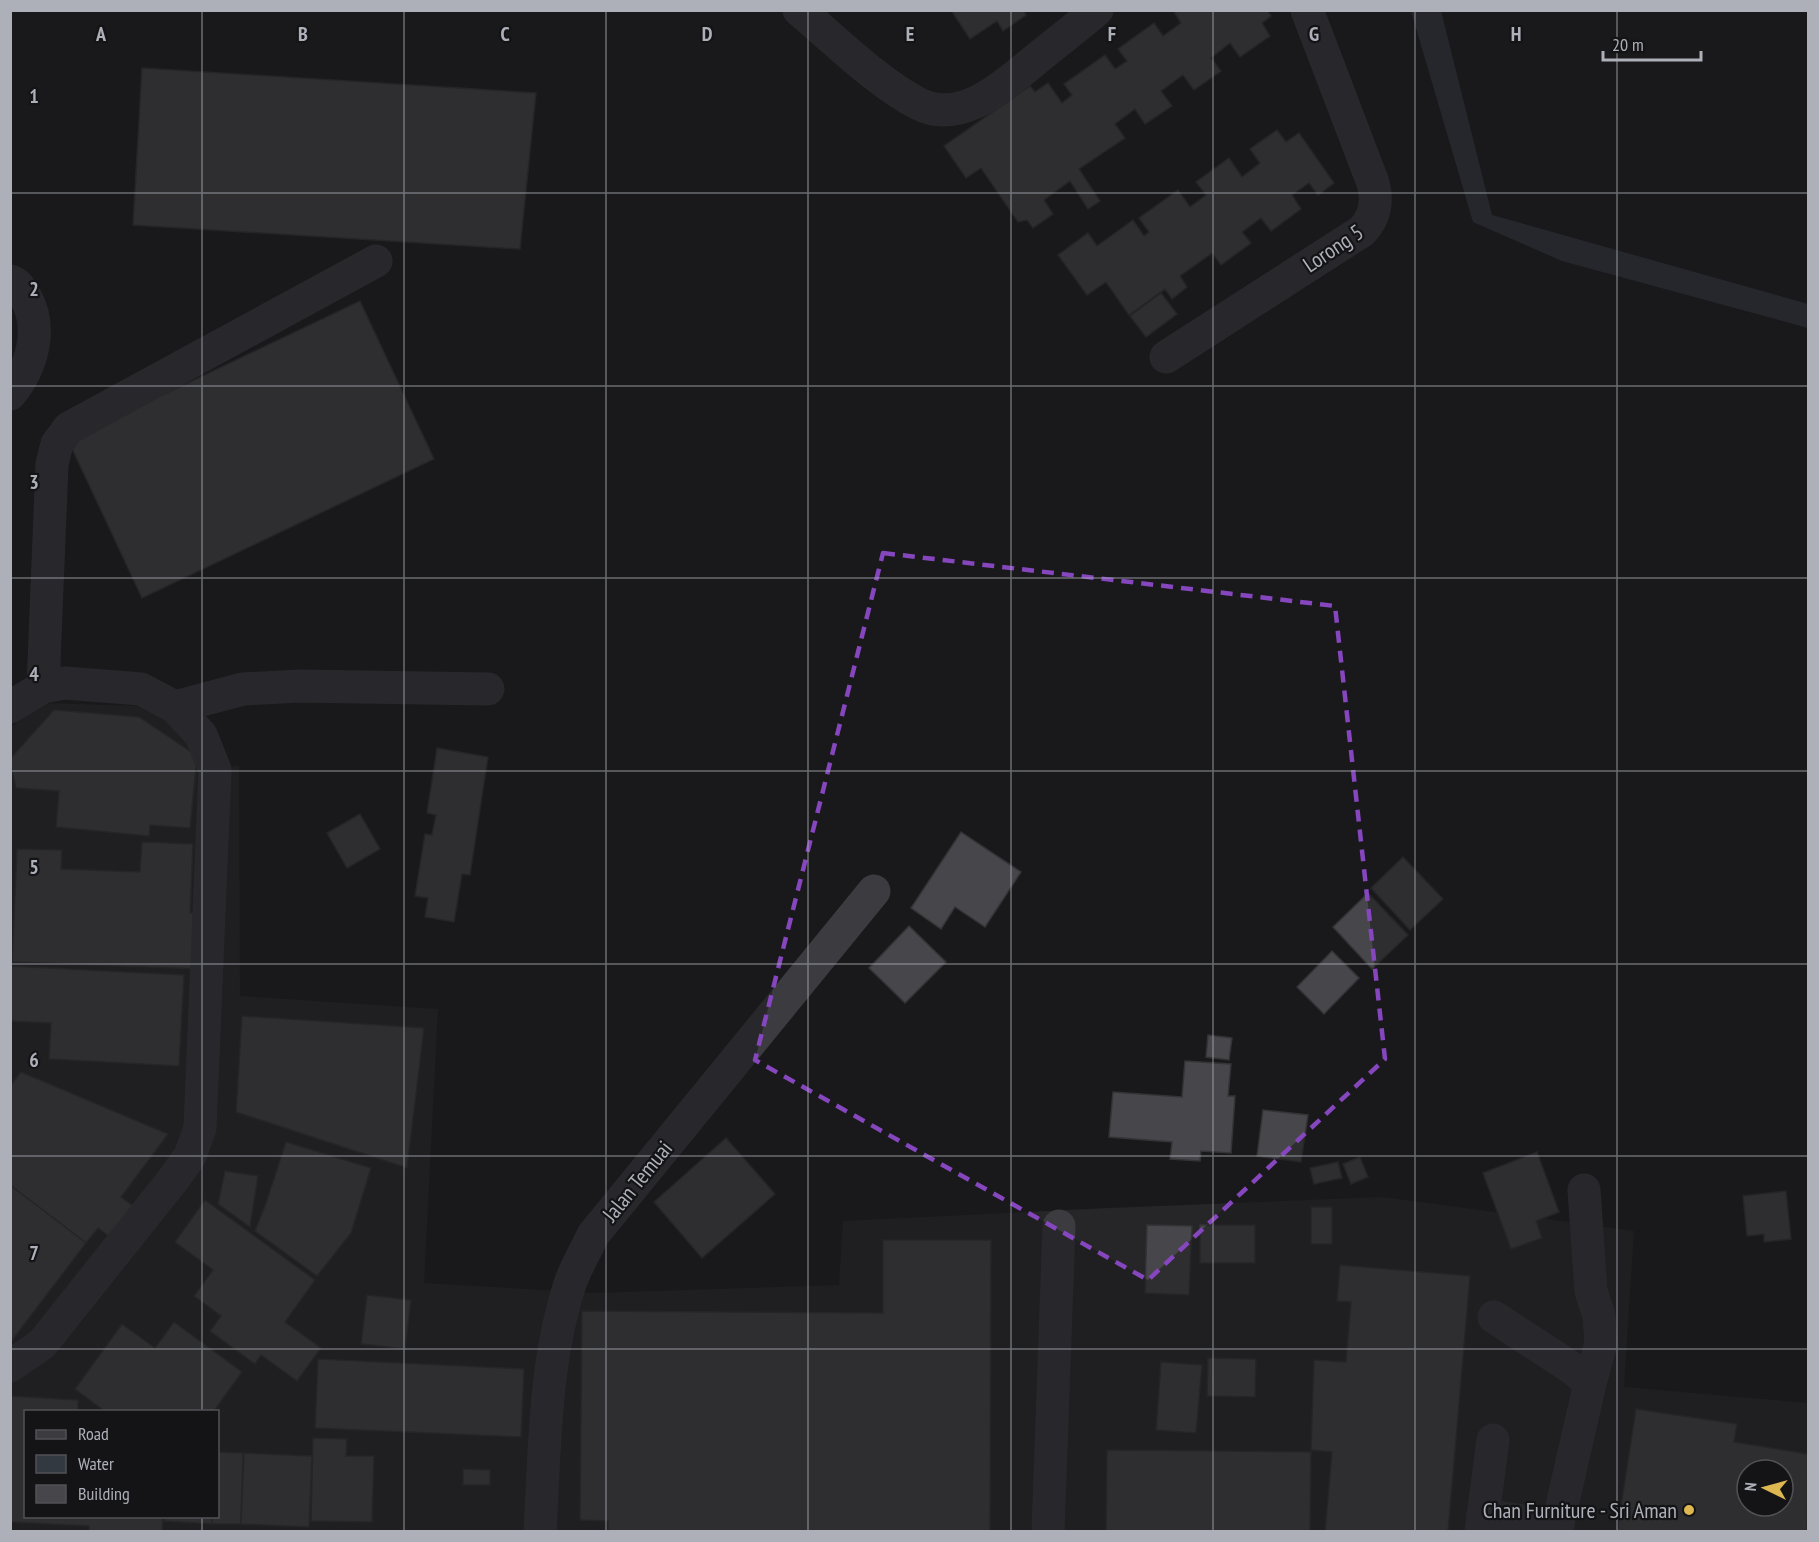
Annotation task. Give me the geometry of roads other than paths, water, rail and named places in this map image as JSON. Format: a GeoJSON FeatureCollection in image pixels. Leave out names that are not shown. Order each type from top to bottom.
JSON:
{"type":"FeatureCollection","features":[{"type":"Feature","properties":{"kind":"street"},"geometry":{"type":"LineString","coordinates":[[800,10],[882,79],[920,104],[949,110],[969,105],[995,92],[1097,10]]}},
{"type":"Feature","properties":{"kind":"street","name":"Lorong 5"},"geometry":{"type":"LineString","coordinates":[[1166,357],[1362,231],[1370,223],[1375,209],[1376,194],[1373,183],[1307,10]]}},
{"type":"Feature","properties":{"kind":"street"},"geometry":{"type":"LineString","coordinates":[[43,687],[52,464],[57,444],[69,428],[376,261]]}},
{"type":"Feature","properties":{"kind":"street"},"geometry":{"type":"LineString","coordinates":[[10,281],[18,284],[31,307],[35,324],[28,368],[10,394]]}},
{"type":"Feature","properties":{"kind":"street"},"geometry":{"type":"LineString","coordinates":[[10,707],[43,687],[65,683],[141,689],[174,707],[201,735],[215,770],[200,1128],[190,1156],[172,1181],[42,1344],[10,1366]]}},
{"type":"Feature","properties":{"kind":"street"},"geometry":{"type":"LineString","coordinates":[[174,707],[243,689],[299,686],[488,689]]}},
{"type":"Feature","properties":{"kind":"street","name":"Jalan Temuai"},"geometry":{"type":"LineString","coordinates":[[540,1532],[551,1367],[559,1322],[572,1279],[593,1235],[874,891]]}},
{"type":"Feature","properties":{"kind":"street"},"geometry":{"type":"LineString","coordinates":[[1493,1440],[1482,1523],[1557,1529],[1601,1343],[1599,1316],[1590,1291],[1584,1190]]}},
{"type":"Feature","properties":{"kind":"street"},"geometry":{"type":"LineString","coordinates":[[1048,1532],[1059,1226]]}},
{"type":"Feature","properties":{"kind":"street"},"geometry":{"type":"LineString","coordinates":[[1494,1317],[1572,1368],[1590,1383]]}},
{"type":"Feature","properties":{"kind":"water"},"geometry":{"type":"Polygon","coordinates":[[[1411,11],[1441,11],[1492,215],[1808,304],[1808,328],[1562,261],[1473,222],[1411,11]]]}},
{"type":"Feature","properties":{"kind":"place","name":"Chan Furniture - Sri Aman"},"geometry":{"type":"Point","coordinates":[1689,1510]}}]}
